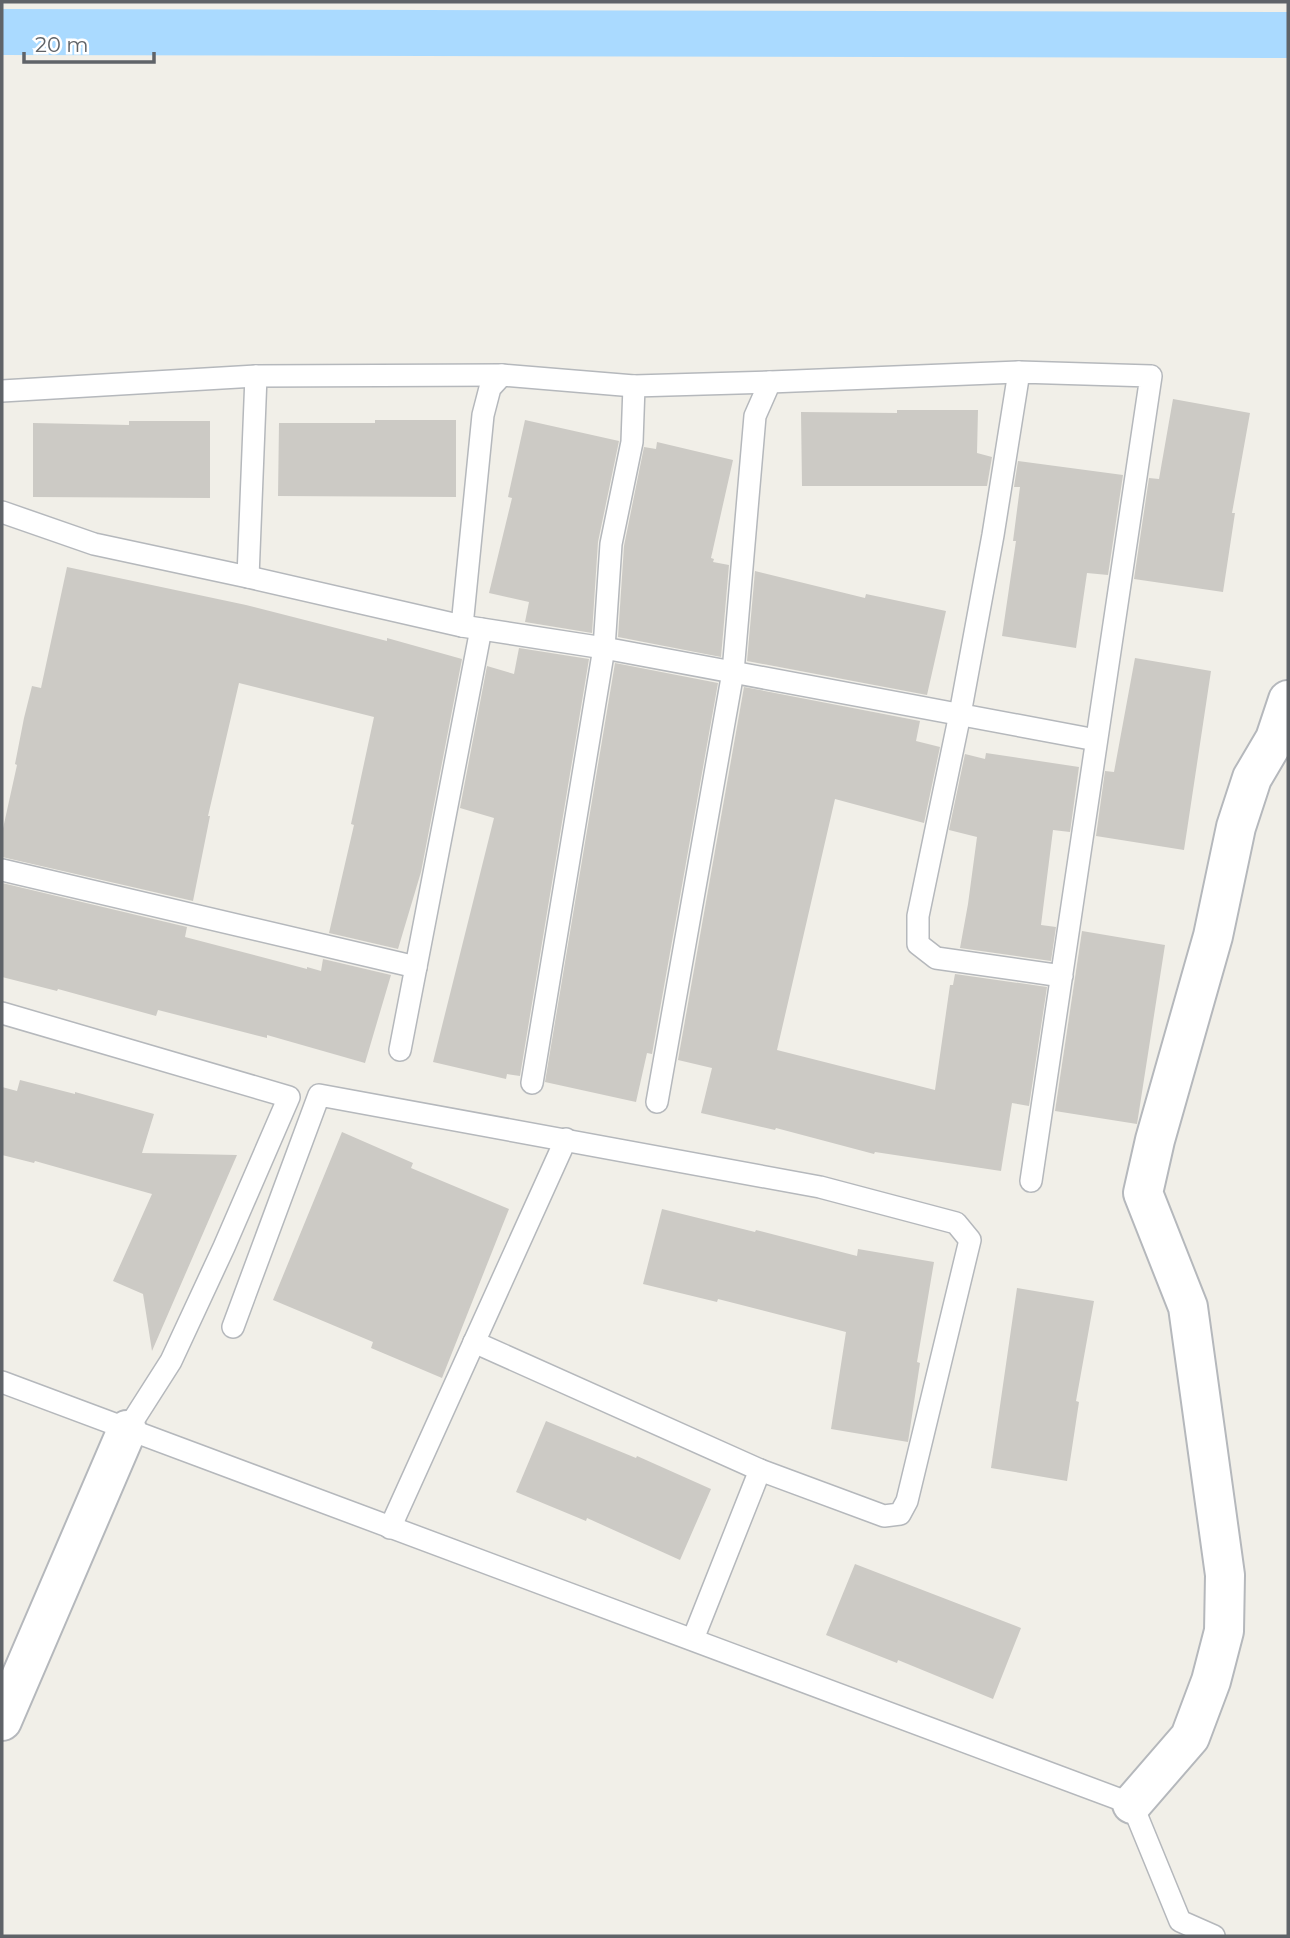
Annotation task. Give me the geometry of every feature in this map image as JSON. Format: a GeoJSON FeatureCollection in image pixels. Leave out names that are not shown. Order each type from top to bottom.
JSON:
{"type":"FeatureCollection","features":[{"type":"Feature","properties":{"kind":"street"},"geometry":{"type":"LineString","coordinates":[[1132,1804],[1190,1737],[1211,1681],[1224,1631],[1225,1575],[1188,1307],[1143,1193],[1155,1140],[1213,936],[1237,827],[1252,778],[1275,739],[1288,700]]}},
{"type":"Feature","properties":{"kind":"street"},"geometry":{"type":"LineString","coordinates":[[2,1721],[127,1430]]}},
{"type":"Feature","properties":{"kind":"lane"},"geometry":{"type":"LineString","coordinates":[[1019,372],[960,714],[918,916],[918,944],[936,958],[1062,976]]}},
{"type":"Feature","properties":{"kind":"lane"},"geometry":{"type":"LineString","coordinates":[[2,391],[256,376],[502,375],[634,386],[1019,372],[1150,376],[1031,1181]]}},
{"type":"Feature","properties":{"kind":"lane"},"geometry":{"type":"LineString","coordinates":[[400,1050],[472,628],[483,415],[490,388],[502,375]]}},
{"type":"Feature","properties":{"kind":"lane"},"geometry":{"type":"LineString","coordinates":[[248,577],[256,376]]}},
{"type":"Feature","properties":{"kind":"lane"},"geometry":{"type":"LineString","coordinates":[[657,1102],[733,671],[755,416],[770,382]]}},
{"type":"Feature","properties":{"kind":"lane"},"geometry":{"type":"LineString","coordinates":[[531,1083],[604,648],[611,544],[632,442],[634,386]]}},
{"type":"Feature","properties":{"kind":"lane"},"geometry":{"type":"LineString","coordinates":[[2,512],[94,544],[472,628],[733,671],[1097,740]]}},
{"type":"Feature","properties":{"kind":"lane"},"geometry":{"type":"LineString","coordinates":[[2,870],[416,967]]}},
{"type":"Feature","properties":{"kind":"lane"},"geometry":{"type":"LineString","coordinates":[[2,1013],[289,1097],[225,1247],[170,1362],[127,1430]]}},
{"type":"Feature","properties":{"kind":"lane"},"geometry":{"type":"LineString","coordinates":[[233,1327],[319,1095],[820,1187],[956,1223],[970,1240],[907,1501],[900,1514],[884,1516],[760,1470],[474,1342]]}},
{"type":"Feature","properties":{"kind":"lane"},"geometry":{"type":"LineString","coordinates":[[390,1528],[565,1139]]}},
{"type":"Feature","properties":{"kind":"lane"},"geometry":{"type":"LineString","coordinates":[[2,1382],[1132,1804],[1180,1921],[1214,1936]]}},
{"type":"Feature","properties":{"kind":"lane"},"geometry":{"type":"LineString","coordinates":[[693,1639],[760,1470]]}},
{"type":"Feature","properties":{"kind":"building"},"geometry":{"type":"Polygon","coordinates":[[[1173,399],[1250,413],[1232,513],[1235,513],[1223,592],[1134,579],[1149,478],[1159,479],[1173,399]]]}},
{"type":"Feature","properties":{"kind":"building"},"geometry":{"type":"Polygon","coordinates":[[[897,410],[978,410],[977,453],[992,457],[987,486],[802,486],[801,412],[897,413],[897,410]]]}},
{"type":"Feature","properties":{"kind":"building"},"geometry":{"type":"Polygon","coordinates":[[[375,420],[456,420],[456,497],[278,496],[279,423],[375,423],[375,420]]]}},
{"type":"Feature","properties":{"kind":"building"},"geometry":{"type":"Polygon","coordinates":[[[525,420],[619,441],[598,542],[592,633],[525,622],[529,602],[489,593],[512,498],[508,497],[525,420]]]}},
{"type":"Feature","properties":{"kind":"building"},"geometry":{"type":"Polygon","coordinates":[[[129,421],[210,421],[210,498],[33,497],[33,423],[129,425],[129,421]]]}},
{"type":"Feature","properties":{"kind":"building"},"geometry":{"type":"Polygon","coordinates":[[[657,442],[733,460],[711,558],[714,559],[713,562],[729,565],[721,657],[618,637],[624,546],[644,447],[656,449],[657,442]]]}},
{"type":"Feature","properties":{"kind":"building"},"geometry":{"type":"Polygon","coordinates":[[[1018,461],[1123,475],[1108,575],[1087,573],[1076,648],[1002,636],[1016,541],[1013,541],[1020,487],[1014,487],[1018,461]]]}},
{"type":"Feature","properties":{"kind":"building"},"geometry":{"type":"Polygon","coordinates":[[[67,567],[246,605],[387,641],[387,638],[462,659],[421,872],[398,949],[329,933],[354,825],[351,824],[374,717],[239,683],[208,816],[193,901],[2,857],[2,833],[24,718],[32,686],[41,688],[67,567]]]}},
{"type":"Feature","properties":{"kind":"building"},"geometry":{"type":"Polygon","coordinates":[[[755,571],[865,598],[866,594],[946,611],[927,695],[747,661],[755,571]]]}},
{"type":"Feature","properties":{"kind":"building"},"geometry":{"type":"Polygon","coordinates":[[[519,648],[589,659],[520,1076],[507,1074],[506,1079],[433,1062],[494,818],[460,808],[487,666],[514,674],[519,648]]]}},
{"type":"Feature","properties":{"kind":"building"},"geometry":{"type":"Polygon","coordinates":[[[1135,658],[1211,671],[1184,850],[1096,836],[1105,771],[1114,772],[1135,658]]]}},
{"type":"Feature","properties":{"kind":"building"},"geometry":{"type":"Polygon","coordinates":[[[615,663],[718,683],[652,1054],[647,1053],[636,1102],[545,1082],[615,663]]]}},
{"type":"Feature","properties":{"kind":"building"},"geometry":{"type":"Polygon","coordinates":[[[744,687],[920,721],[916,741],[940,747],[924,823],[835,799],[777,1050],[935,1090],[950,985],[953,985],[955,974],[1047,987],[1029,1106],[1012,1103],[1001,1171],[875,1152],[874,1154],[776,1128],[775,1130],[701,1113],[712,1068],[678,1060],[744,687]]]}},
{"type":"Feature","properties":{"kind":"building"},"geometry":{"type":"Polygon","coordinates":[[[986,753],[1079,767],[1070,832],[1053,830],[1041,925],[1056,927],[1051,961],[960,948],[977,837],[949,830],[965,754],[985,759],[986,753]]]}},
{"type":"Feature","properties":{"kind":"building"},"geometry":{"type":"Polygon","coordinates":[[[2,883],[187,927],[185,937],[307,969],[321,971],[323,959],[391,975],[365,1063],[267,1035],[267,1038],[158,1010],[156,1016],[58,989],[57,991],[2,977],[2,883]]]}},
{"type":"Feature","properties":{"kind":"building"},"geometry":{"type":"Polygon","coordinates":[[[1082,931],[1165,945],[1137,1124],[1055,1111],[1082,931]]]}},
{"type":"Feature","properties":{"kind":"building"},"geometry":{"type":"Polygon","coordinates":[[[20,1080],[154,1114],[142,1153],[237,1155],[152,1351],[143,1294],[113,1281],[152,1194],[35,1161],[34,1163],[2,1155],[2,1087],[17,1091],[20,1080]]]}},
{"type":"Feature","properties":{"kind":"building"},"geometry":{"type":"Polygon","coordinates":[[[342,1132],[413,1163],[411,1168],[509,1209],[442,1378],[371,1348],[373,1342],[273,1300],[342,1132]]]}},
{"type":"Feature","properties":{"kind":"building"},"geometry":{"type":"Polygon","coordinates":[[[662,1209],[857,1256],[858,1249],[934,1262],[917,1362],[920,1363],[908,1442],[831,1429],[846,1332],[718,1299],[717,1302],[643,1284],[662,1209]]]}},
{"type":"Feature","properties":{"kind":"building"},"geometry":{"type":"Polygon","coordinates":[[[1017,1288],[1094,1301],[1076,1401],[1079,1402],[1067,1481],[991,1468],[1017,1288]]]}},
{"type":"Feature","properties":{"kind":"building"},"geometry":{"type":"Polygon","coordinates":[[[546,1421],[636,1458],[637,1456],[711,1489],[680,1560],[587,1518],[586,1521],[516,1492],[546,1421]]]}},
{"type":"Feature","properties":{"kind":"building"},"geometry":{"type":"Polygon","coordinates":[[[855,1564],[1021,1628],[993,1699],[898,1660],[897,1663],[826,1635],[855,1564]]]}},
{"type":"Feature","properties":{"kind":"waterway"},"geometry":{"type":"LineString","coordinates":[[2,32],[1288,35]]}}]}
